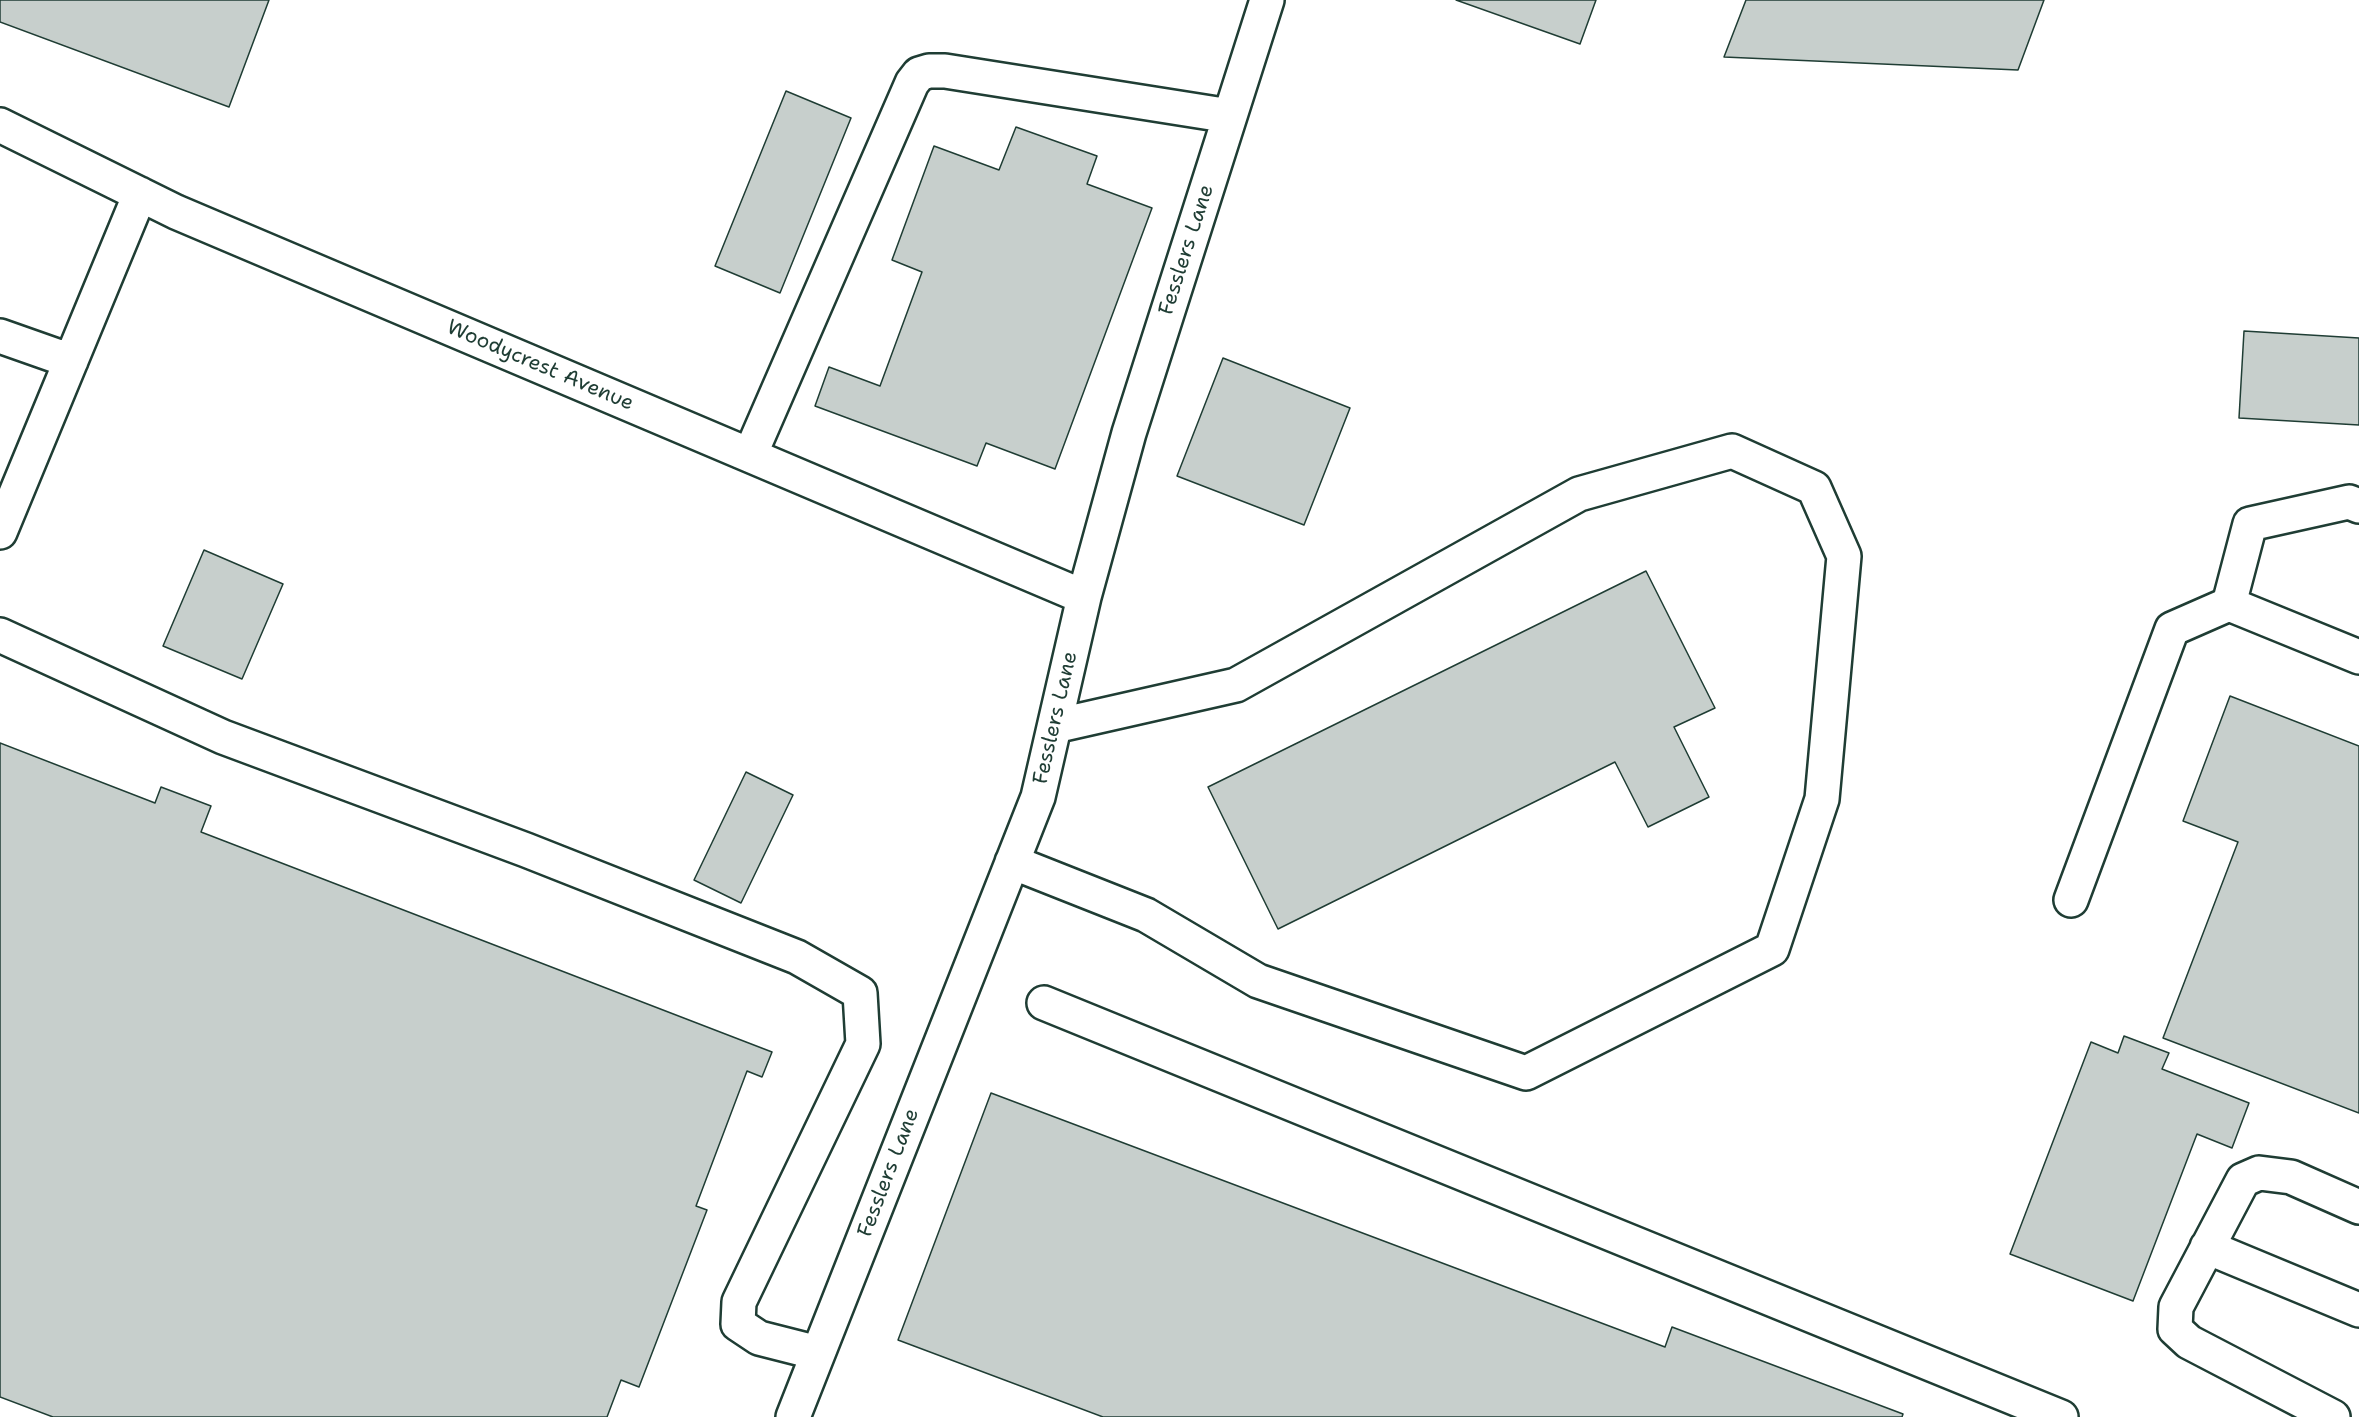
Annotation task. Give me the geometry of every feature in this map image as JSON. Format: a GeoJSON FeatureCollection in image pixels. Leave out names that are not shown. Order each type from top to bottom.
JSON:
{"type":"FeatureCollection","features":[{"type":"Feature","properties":{"kind":"street","name":"Fesslers Lane"},"geometry":{"type":"LineString","coordinates":[[793,1417],[1038,797],[1084,597],[1129,433],[1267,0]]}},
{"type":"Feature","properties":{"kind":"street"},"geometry":{"type":"LineString","coordinates":[[750,455],[912,82],[919,74],[929,71],[945,71],[1230,116]]}},
{"type":"Feature","properties":{"kind":"street","name":"Woodycrest Avenue"},"geometry":{"type":"LineString","coordinates":[[0,125],[176,213],[1084,597]]}},
{"type":"Feature","properties":{"kind":"street"},"geometry":{"type":"LineString","coordinates":[[0,532],[140,194]]}},
{"type":"Feature","properties":{"kind":"street"},"geometry":{"type":"LineString","coordinates":[[0,336],[71,361]]}},
{"type":"Feature","properties":{"kind":"street"},"geometry":{"type":"LineString","coordinates":[[1012,862],[1146,915],[1258,981],[1526,1073],[1772,949],[1822,799],[1844,556],[1814,488],[1732,451],[1579,494],[1236,685],[1055,726]]}},
{"type":"Feature","properties":{"kind":"street"},"geometry":{"type":"LineString","coordinates":[[2229,604],[2250,524],[2349,502],[2359,506]]}},
{"type":"Feature","properties":{"kind":"street"},"geometry":{"type":"LineString","coordinates":[[2071,900],[2172,628],[2229,604],[2359,657]]}},
{"type":"Feature","properties":{"kind":"street"},"geometry":{"type":"LineString","coordinates":[[0,635],[223,737],[526,850],[797,957],[860,993],[863,1044],[739,1302],[738,1324],[752,1333],[781,1345],[818,1353]]}},
{"type":"Feature","properties":{"kind":"street"},"geometry":{"type":"LineString","coordinates":[[1044,1003],[2061,1417]]}},
{"type":"Feature","properties":{"kind":"street"},"geometry":{"type":"LineString","coordinates":[[2333,1417],[2189,1342],[2175,1329],[2176,1306],[2243,1180],[2259,1173],[2291,1177],[2359,1207]]}},
{"type":"Feature","properties":{"kind":"street"},"geometry":{"type":"LineString","coordinates":[[2207,1247],[2359,1310]]}},
{"type":"Feature","properties":{"kind":"building"},"geometry":{"type":"Polygon","coordinates":[[[0,0],[269,0],[229,107],[0,22],[0,0]]]}},
{"type":"Feature","properties":{"kind":"building"},"geometry":{"type":"Polygon","coordinates":[[[1456,0],[1596,0],[1580,44],[1456,0]]]}},
{"type":"Feature","properties":{"kind":"building"},"geometry":{"type":"Polygon","coordinates":[[[1746,0],[2044,0],[2018,70],[1724,57],[1746,0]]]}},
{"type":"Feature","properties":{"kind":"building"},"geometry":{"type":"Polygon","coordinates":[[[786,91],[851,118],[780,293],[715,266],[786,91]]]}},
{"type":"Feature","properties":{"kind":"building"},"geometry":{"type":"Polygon","coordinates":[[[1016,127],[1097,156],[1087,184],[1152,208],[1055,469],[986,443],[977,466],[815,406],[829,367],[880,386],[922,272],[892,260],[934,146],[999,170],[1016,127]]]}},
{"type":"Feature","properties":{"kind":"building"},"geometry":{"type":"Polygon","coordinates":[[[2244,331],[2359,338],[2359,425],[2239,418],[2244,331]]]}},
{"type":"Feature","properties":{"kind":"building"},"geometry":{"type":"Polygon","coordinates":[[[1223,358],[1350,408],[1304,525],[1177,476],[1223,358]]]}},
{"type":"Feature","properties":{"kind":"building"},"geometry":{"type":"Polygon","coordinates":[[[204,550],[283,584],[242,679],[163,646],[204,550]]]}},
{"type":"Feature","properties":{"kind":"building"},"geometry":{"type":"Polygon","coordinates":[[[1646,571],[1715,708],[1674,727],[1709,797],[1648,827],[1615,762],[1278,929],[1208,787],[1646,571]]]}},
{"type":"Feature","properties":{"kind":"building"},"geometry":{"type":"Polygon","coordinates":[[[2230,696],[2359,746],[2359,1113],[2163,1038],[2238,842],[2183,821],[2230,696]]]}},
{"type":"Feature","properties":{"kind":"building"},"geometry":{"type":"Polygon","coordinates":[[[0,743],[155,803],[161,787],[211,806],[201,832],[772,1052],[762,1077],[747,1071],[696,1206],[707,1210],[639,1387],[621,1380],[607,1417],[53,1417],[0,1397],[0,743]]]}},
{"type":"Feature","properties":{"kind":"building"},"geometry":{"type":"Polygon","coordinates":[[[746,772],[793,795],[741,903],[694,880],[746,772]]]}},
{"type":"Feature","properties":{"kind":"building"},"geometry":{"type":"Polygon","coordinates":[[[2124,1036],[2169,1053],[2162,1069],[2249,1103],[2232,1148],[2197,1134],[2133,1301],[2010,1254],[2091,1042],[2118,1053],[2124,1036]]]}},
{"type":"Feature","properties":{"kind":"building"},"geometry":{"type":"Polygon","coordinates":[[[991,1093],[1665,1347],[1672,1327],[1903,1414],[1902,1417],[1103,1417],[898,1340],[991,1093]]]}}]}
